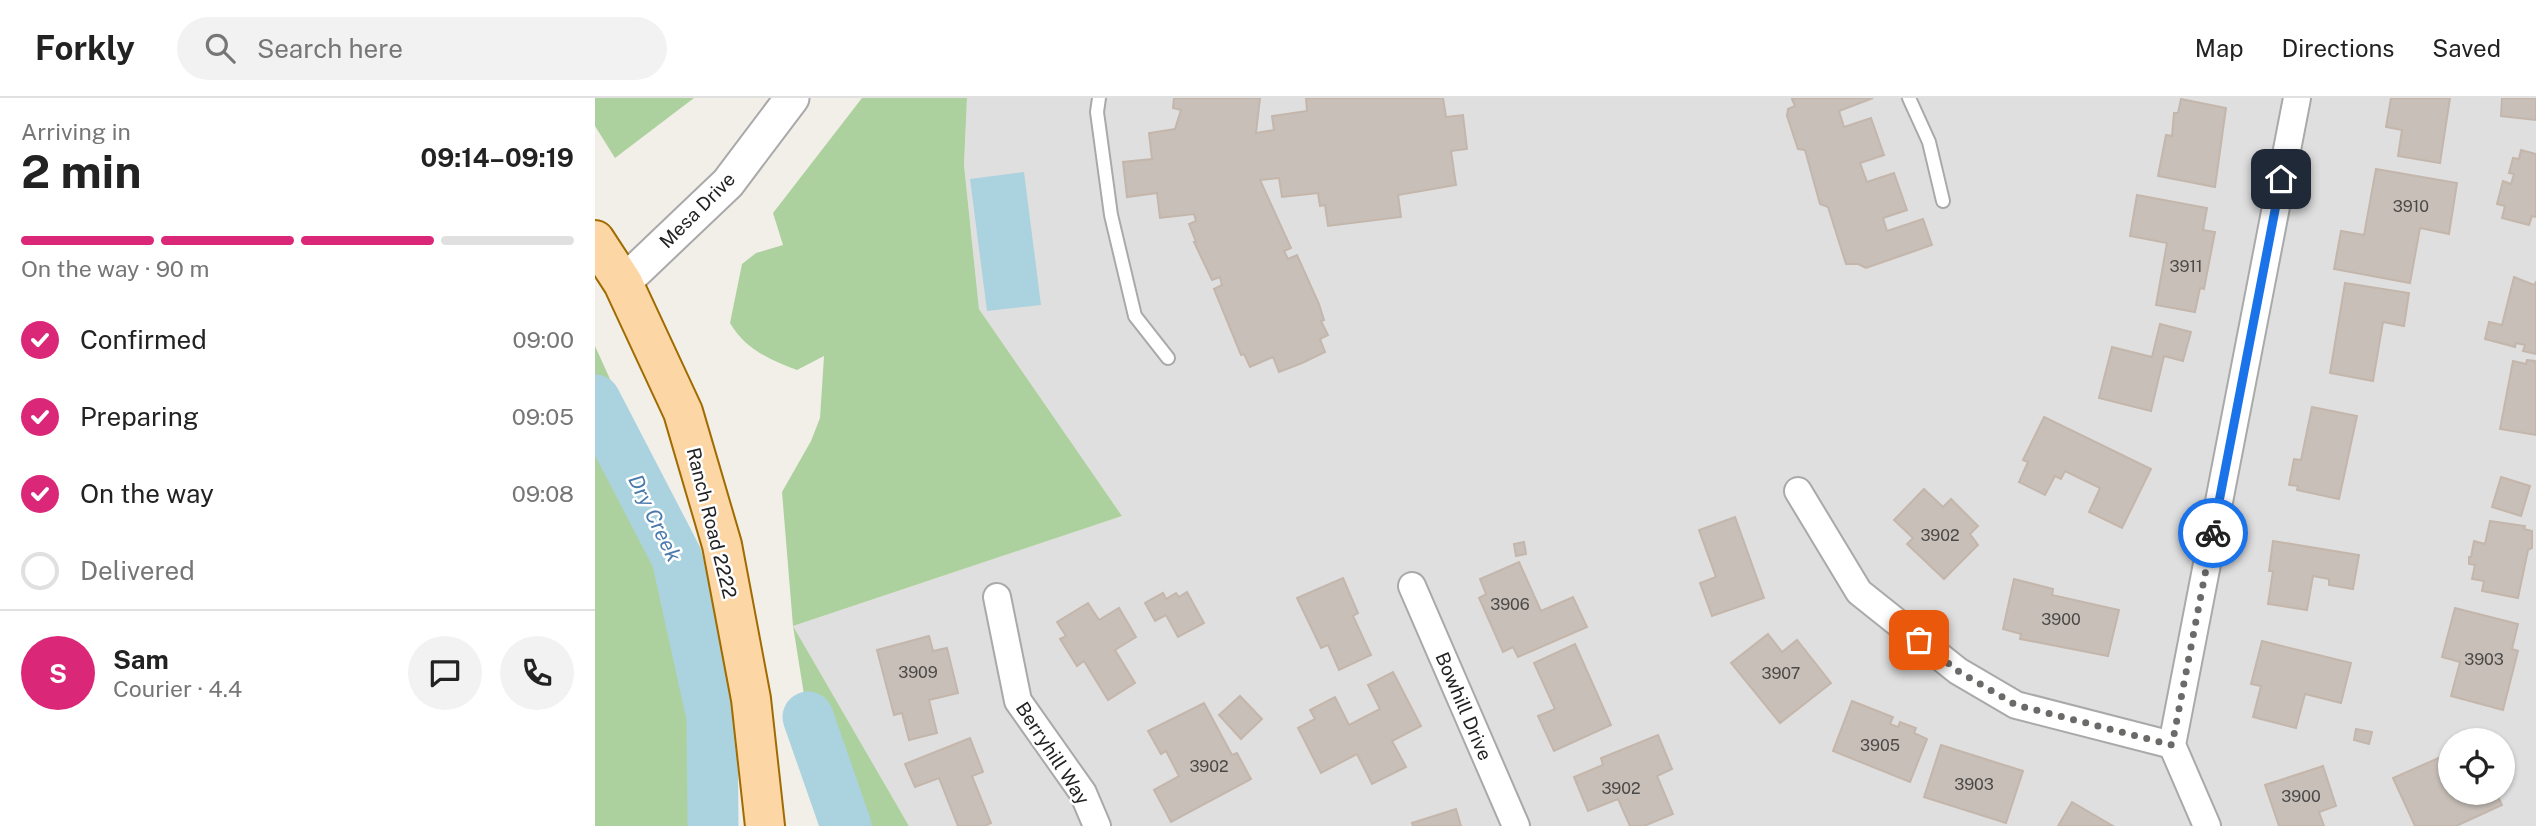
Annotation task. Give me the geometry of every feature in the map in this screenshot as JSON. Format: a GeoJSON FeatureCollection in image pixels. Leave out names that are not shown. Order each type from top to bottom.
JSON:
{"type":"FeatureCollection","features":[{"type":"Feature","properties":{"kind":"main road","name":"Ranch Road 2222"},"geometry":{"type":"LineString","coordinates":[[595,240],[623,283],[683,412],[722,545],[751,699],[765,826]]}},
{"type":"Feature","properties":{"kind":"street","name":"Mesa Drive"},"geometry":{"type":"LineString","coordinates":[[623,283],[728,183],[792,98]]}},
{"type":"Feature","properties":{"kind":"street"},"geometry":{"type":"LineString","coordinates":[[2207,826],[2172,745],[2297,98]]}},
{"type":"Feature","properties":{"kind":"street"},"geometry":{"type":"LineString","coordinates":[[1798,491],[1859,592],[1958,671],[2016,705],[2172,745]]}},
{"type":"Feature","properties":{"kind":"street","name":"Bowhill Drive"},"geometry":{"type":"LineString","coordinates":[[1412,586],[1515,826]]}},
{"type":"Feature","properties":{"kind":"street","name":"Berryhill Way"},"geometry":{"type":"LineString","coordinates":[[997,597],[1018,701],[1083,793],[1097,826]]}},
{"type":"Feature","properties":{"kind":"lane"},"geometry":{"type":"LineString","coordinates":[[1099,98],[1097,112],[1111,215],[1135,316],[1168,358]]}},
{"type":"Feature","properties":{"kind":"lane"},"geometry":{"type":"LineString","coordinates":[[1909,98],[1929,142],[1943,201]]}},
{"type":"Feature","properties":{"kind":"shaded area"},"geometry":{"type":"Polygon","coordinates":[[[967,98],[2536,98],[2536,826],[909,826],[793,626],[1122,516],[979,309],[964,165],[967,98]]]}},
{"type":"Feature","properties":{"kind":"green space"},"geometry":{"type":"Polygon","coordinates":[[[595,98],[694,98],[615,158],[595,126],[595,98]]]}},
{"type":"Feature","properties":{"kind":"green space"},"geometry":{"type":"Polygon","coordinates":[[[862,98],[967,98],[964,165],[979,309],[1122,516],[793,626],[782,492],[811,441],[820,418],[824,356],[797,370],[768,358],[743,340],[730,323],[742,264],[756,253],[783,245],[773,213],[862,98]]]}},
{"type":"Feature","properties":{"kind":"green space"},"geometry":{"type":"Polygon","coordinates":[[[595,346],[649,465],[701,654],[716,826],[595,826],[595,346]]]}},
{"type":"Feature","properties":{"kind":"green space"},"geometry":{"type":"Polygon","coordinates":[[[793,626],[909,826],[825,826],[793,626]]]}},
{"type":"Feature","properties":{"kind":"water"},"geometry":{"type":"Polygon","coordinates":[[[1024,172],[1041,305],[987,311],[970,179],[1024,172]]]}},
{"type":"Feature","properties":{"kind":"building"},"geometry":{"type":"Polygon","coordinates":[[[1174,98],[1260,98],[1256,133],[1274,130],[1272,116],[1307,111],[1306,98],[1443,98],[1446,117],[1463,115],[1467,149],[1451,151],[1456,185],[1398,195],[1401,217],[1328,226],[1325,205],[1320,206],[1318,193],[1282,197],[1279,178],[1260,180],[1291,248],[1284,251],[1288,259],[1297,255],[1319,304],[1324,320],[1321,321],[1328,335],[1320,339],[1325,352],[1302,363],[1279,372],[1273,357],[1250,367],[1244,354],[1241,355],[1214,289],[1222,285],[1220,277],[1212,280],[1194,242],[1189,224],[1196,221],[1194,214],[1160,218],[1157,193],[1127,197],[1123,162],[1152,159],[1149,133],[1175,129],[1181,110],[1173,108],[1174,98]]]}},
{"type":"Feature","properties":{"kind":"building"},"geometry":{"type":"Polygon","coordinates":[[[1795,98],[1873,98],[1839,111],[1844,127],[1871,118],[1884,155],[1860,163],[1867,182],[1894,173],[1907,210],[1883,218],[1887,231],[1923,219],[1932,245],[1866,268],[1858,264],[1846,264],[1828,207],[1820,204],[1805,150],[1798,149],[1787,116],[1788,109],[1795,106],[1792,99],[1795,98]]]}},
{"type":"Feature","properties":{"kind":"building"},"geometry":{"type":"Polygon","coordinates":[[[2391,98],[2450,98],[2440,163],[2398,156],[2402,130],[2386,127],[2391,98]]]}},
{"type":"Feature","properties":{"kind":"building"},"geometry":{"type":"Polygon","coordinates":[[[2502,98],[2536,98],[2536,120],[2501,116],[2502,98]]]}},
{"type":"Feature","properties":{"kind":"building"},"geometry":{"type":"Polygon","coordinates":[[[2181,99],[2226,108],[2215,187],[2158,176],[2166,135],[2172,136],[2174,113],[2178,113],[2181,99]]]}},
{"type":"Feature","properties":{"kind":"building"},"geometry":{"type":"Polygon","coordinates":[[[2521,150],[2536,154],[2536,217],[2532,216],[2529,225],[2502,218],[2505,206],[2497,204],[2503,181],[2511,184],[2514,174],[2509,173],[2513,158],[2519,159],[2521,150]]]}},
{"type":"Feature","properties":{"kind":"building"},"geometry":{"type":"Polygon","coordinates":[[[2376,169],[2457,183],[2449,234],[2420,228],[2410,283],[2334,269],[2341,231],[2364,235],[2376,169]]]}},
{"type":"Feature","properties":{"kind":"building"},"geometry":{"type":"Polygon","coordinates":[[[2137,195],[2207,208],[2203,230],[2215,232],[2204,289],[2200,288],[2195,312],[2156,305],[2167,243],[2130,236],[2137,195]]]}},
{"type":"Feature","properties":{"kind":"building"},"geometry":{"type":"Polygon","coordinates":[[[2514,277],[2534,285],[2536,282],[2536,354],[2523,351],[2525,345],[2516,343],[2515,347],[2485,339],[2489,322],[2502,325],[2514,277]]]}},
{"type":"Feature","properties":{"kind":"building"},"geometry":{"type":"Polygon","coordinates":[[[2345,283],[2409,293],[2404,326],[2383,322],[2373,381],[2330,373],[2345,283]]]}},
{"type":"Feature","properties":{"kind":"building"},"geometry":{"type":"Polygon","coordinates":[[[2160,324],[2191,332],[2183,361],[2164,356],[2151,411],[2099,398],[2112,347],[2152,357],[2160,324]]]}},
{"type":"Feature","properties":{"kind":"building"},"geometry":{"type":"Polygon","coordinates":[[[2527,360],[2535,361],[2536,365],[2536,435],[2500,429],[2513,361],[2526,364],[2527,360]]]}},
{"type":"Feature","properties":{"kind":"building"},"geometry":{"type":"Polygon","coordinates":[[[2312,407],[2357,416],[2339,499],[2297,490],[2298,486],[2289,485],[2294,459],[2301,460],[2312,407]]]}},
{"type":"Feature","properties":{"kind":"building"},"geometry":{"type":"Polygon","coordinates":[[[2044,417],[2151,469],[2122,528],[2089,512],[2100,488],[2065,471],[2061,479],[2055,476],[2045,495],[2019,482],[2028,462],[2023,460],[2044,417]]]}},
{"type":"Feature","properties":{"kind":"building"},"geometry":{"type":"Polygon","coordinates":[[[2501,477],[2530,486],[2521,516],[2492,507],[2501,477]]]}},
{"type":"Feature","properties":{"kind":"building"},"geometry":{"type":"Polygon","coordinates":[[[1924,489],[1943,507],[1951,499],[1978,526],[1970,534],[1978,545],[1944,579],[1907,544],[1913,538],[1894,520],[1924,489]]]}},
{"type":"Feature","properties":{"kind":"building"},"geometry":{"type":"Polygon","coordinates":[[[1735,517],[1764,598],[1712,616],[1700,583],[1716,577],[1699,530],[1735,517]]]}},
{"type":"Feature","properties":{"kind":"building"},"geometry":{"type":"Polygon","coordinates":[[[2490,521],[2525,526],[2524,529],[2532,531],[2532,548],[2528,550],[2518,598],[2482,591],[2484,581],[2472,579],[2475,565],[2469,564],[2469,557],[2474,541],[2485,544],[2490,521]]]}},
{"type":"Feature","properties":{"kind":"building"},"geometry":{"type":"Polygon","coordinates":[[[2273,541],[2359,555],[2353,589],[2329,585],[2329,579],[2313,576],[2307,610],[2268,604],[2273,571],[2269,571],[2273,541]]]}},
{"type":"Feature","properties":{"kind":"building"},"geometry":{"type":"Polygon","coordinates":[[[1524,542],[1526,554],[1516,556],[1514,544],[1524,542]]]}},
{"type":"Feature","properties":{"kind":"building"},"geometry":{"type":"Polygon","coordinates":[[[1519,562],[1541,611],[1573,597],[1587,627],[1518,657],[1513,647],[1503,652],[1479,598],[1486,594],[1480,579],[1519,562]]]}},
{"type":"Feature","properties":{"kind":"building"},"geometry":{"type":"Polygon","coordinates":[[[1343,578],[1358,613],[1353,616],[1371,655],[1339,670],[1328,645],[1321,648],[1297,598],[1343,578]]]}},
{"type":"Feature","properties":{"kind":"building"},"geometry":{"type":"Polygon","coordinates":[[[2014,579],[2053,589],[2052,595],[2119,610],[2108,656],[2020,639],[2021,634],[2003,629],[2014,579]]]}},
{"type":"Feature","properties":{"kind":"building"},"geometry":{"type":"Polygon","coordinates":[[[1187,592],[1204,623],[1178,637],[1166,615],[1155,621],[1145,603],[1163,593],[1166,599],[1176,593],[1179,597],[1187,592]]]}},
{"type":"Feature","properties":{"kind":"building"},"geometry":{"type":"Polygon","coordinates":[[[1088,603],[1099,620],[1119,608],[1136,637],[1115,650],[1135,683],[1108,700],[1084,661],[1077,666],[1060,639],[1066,636],[1057,622],[1088,603]]]}},
{"type":"Feature","properties":{"kind":"building"},"geometry":{"type":"Polygon","coordinates":[[[2455,608],[2518,624],[2512,649],[2518,651],[2503,710],[2451,696],[2460,662],[2442,657],[2455,608]]]}},
{"type":"Feature","properties":{"kind":"building"},"geometry":{"type":"Polygon","coordinates":[[[1768,634],[1782,652],[1797,640],[1831,683],[1780,723],[1731,663],[1768,634]]]}},
{"type":"Feature","properties":{"kind":"building"},"geometry":{"type":"Polygon","coordinates":[[[929,636],[933,651],[947,648],[958,693],[929,700],[937,733],[909,740],[902,713],[894,715],[877,650],[929,636]]]}},
{"type":"Feature","properties":{"kind":"building"},"geometry":{"type":"Polygon","coordinates":[[[2262,641],[2351,663],[2341,703],[2305,694],[2296,728],[2253,717],[2261,686],[2251,684],[2262,641]]]}},
{"type":"Feature","properties":{"kind":"building"},"geometry":{"type":"Polygon","coordinates":[[[1575,644],[1611,725],[1554,751],[1538,716],[1555,709],[1534,663],[1575,644]]]}},
{"type":"Feature","properties":{"kind":"building"},"geometry":{"type":"Polygon","coordinates":[[[1393,672],[1421,726],[1392,741],[1406,767],[1372,784],[1357,754],[1321,773],[1298,728],[1315,719],[1310,710],[1335,697],[1349,725],[1380,709],[1368,685],[1393,672]]]}},
{"type":"Feature","properties":{"kind":"building"},"geometry":{"type":"Polygon","coordinates":[[[1240,696],[1262,719],[1241,739],[1219,715],[1240,696]]]}},
{"type":"Feature","properties":{"kind":"building"},"geometry":{"type":"Polygon","coordinates":[[[1852,701],[1893,717],[1890,724],[1898,727],[1900,722],[1916,728],[1914,733],[1927,739],[1910,782],[1833,751],[1852,701]]]}},
{"type":"Feature","properties":{"kind":"building"},"geometry":{"type":"Polygon","coordinates":[[[1204,703],[1232,755],[1237,753],[1251,779],[1171,822],[1154,790],[1179,776],[1166,751],[1161,754],[1148,731],[1204,703]]]}},
{"type":"Feature","properties":{"kind":"building"},"geometry":{"type":"Polygon","coordinates":[[[2356,729],[2372,732],[2369,744],[2354,740],[2356,729]]]}},
{"type":"Feature","properties":{"kind":"building"},"geometry":{"type":"Polygon","coordinates":[[[1658,735],[1672,769],[1657,776],[1673,814],[1644,826],[1630,826],[1618,799],[1588,811],[1574,777],[1603,765],[1601,758],[1658,735]]]}},
{"type":"Feature","properties":{"kind":"building"},"geometry":{"type":"Polygon","coordinates":[[[970,738],[983,772],[972,776],[991,823],[985,826],[958,826],[939,778],[915,787],[905,764],[970,738]]]}},
{"type":"Feature","properties":{"kind":"building"},"geometry":{"type":"Polygon","coordinates":[[[1941,745],[2023,771],[2006,823],[1924,797],[1941,745]]]}},
{"type":"Feature","properties":{"kind":"building"},"geometry":{"type":"Polygon","coordinates":[[[2438,758],[2438,805],[2502,805],[2456,826],[2415,826],[2393,778],[2438,758]]]}},
{"type":"Feature","properties":{"kind":"building"},"geometry":{"type":"Polygon","coordinates":[[[2323,766],[2336,806],[2319,812],[2324,826],[2279,826],[2265,785],[2323,766]]]}},
{"type":"Feature","properties":{"kind":"building"},"geometry":{"type":"Polygon","coordinates":[[[2072,802],[2113,826],[2058,826],[2072,802]]]}},
{"type":"Feature","properties":{"kind":"building"},"geometry":{"type":"Polygon","coordinates":[[[1456,809],[1461,826],[1413,826],[1412,823],[1456,809]]]}},
{"type":"Feature","properties":{"kind":"waterway","name":"Dry Creek"},"geometry":{"type":"LineString","coordinates":[[595,400],[677,558],[712,717],[713,826]]}},
{"type":"Feature","properties":{"kind":"waterway","name":"Dry Creek"},"geometry":{"type":"LineString","coordinates":[[808,717],[846,826]]}},
{"type":"Feature","properties":{"kind":"way so far"},"geometry":{"type":"LineString","coordinates":[[1919,640],[1958,671],[2016,705],[2172,745],[2213,533]]}},
{"type":"Feature","properties":{"kind":"route"},"geometry":{"type":"LineString","coordinates":[[2213,533],[2281,179]]}}]}
